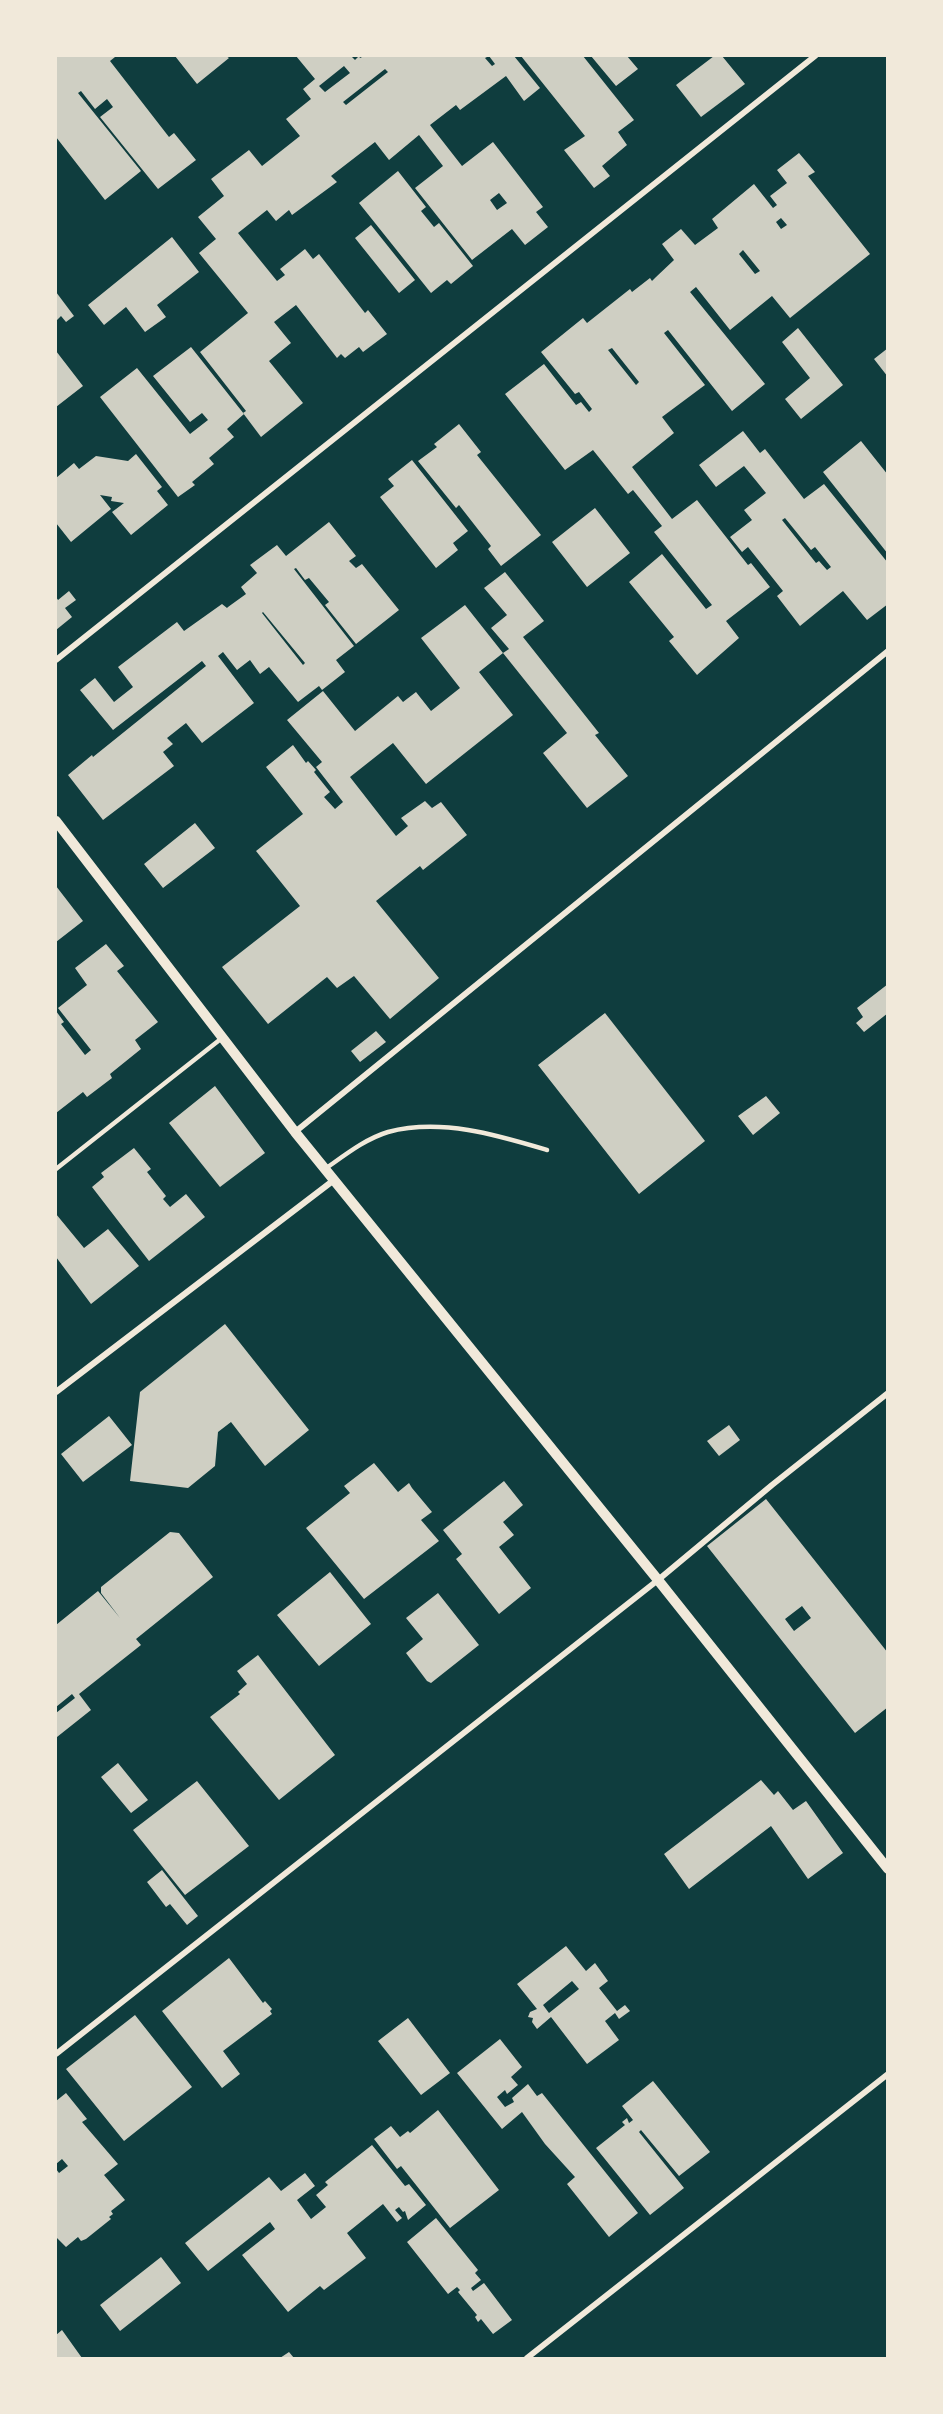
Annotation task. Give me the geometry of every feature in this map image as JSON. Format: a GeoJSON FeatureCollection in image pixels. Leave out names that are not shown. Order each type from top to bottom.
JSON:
{"type":"FeatureCollection","features":[{"type":"Feature","properties":{"kind":"street"},"geometry":{"type":"LineString","coordinates":[[56,660],[815,56]]}},
{"type":"Feature","properties":{"kind":"street"},"geometry":{"type":"LineString","coordinates":[[295,1132],[888,651]]}},
{"type":"Feature","properties":{"kind":"street"},"geometry":{"type":"LineString","coordinates":[[56,821],[295,1132],[658,1580],[888,1869]]}},
{"type":"Feature","properties":{"kind":"street"},"geometry":{"type":"LineString","coordinates":[[56,1392],[334,1180]]}},
{"type":"Feature","properties":{"kind":"street"},"geometry":{"type":"LineString","coordinates":[[56,2054],[658,1580],[888,1393]]}},
{"type":"Feature","properties":{"kind":"street"},"geometry":{"type":"LineString","coordinates":[[527,2358],[888,2074]]}},
{"type":"Feature","properties":{"kind":"lane"},"geometry":{"type":"LineString","coordinates":[[56,1169],[222,1038]]}},
{"type":"Feature","properties":{"kind":"lane"},"geometry":{"type":"LineString","coordinates":[[325,1169],[363,1143],[388,1132],[418,1127],[490,1133],[547,1150]]}},
{"type":"Feature","properties":{"kind":"building"},"geometry":{"type":"Polygon","coordinates":[[[58,56],[114,56],[110,61],[169,137],[174,133],[196,160],[158,189],[100,117],[113,107],[107,99],[95,109],[81,91],[78,93],[141,171],[105,200],[56,137],[56,58],[58,56]]]}},
{"type":"Feature","properties":{"kind":"building"},"geometry":{"type":"Polygon","coordinates":[[[175,56],[226,56],[229,58],[197,84],[175,56]]]}},
{"type":"Feature","properties":{"kind":"building"},"geometry":{"type":"Polygon","coordinates":[[[296,56],[351,56],[355,60],[359,56],[360,58],[364,56],[489,56],[514,56],[540,88],[524,101],[506,76],[460,110],[456,105],[430,125],[462,166],[493,142],[543,207],[536,212],[548,227],[525,245],[512,229],[472,260],[415,188],[443,166],[419,135],[389,160],[375,142],[331,176],[337,182],[292,215],[289,210],[276,221],[267,210],[238,233],[277,281],[285,275],[280,269],[305,249],[313,259],[319,254],[365,313],[368,310],[387,334],[363,352],[359,347],[345,358],[341,354],[337,358],[296,305],[274,322],[291,343],[269,361],[303,403],[261,437],[243,413],[246,411],[200,352],[248,313],[199,253],[216,239],[198,217],[224,196],[211,179],[249,150],[262,166],[300,136],[286,119],[311,99],[303,89],[315,79],[296,56]],[[489,56],[485,58],[492,66],[495,64],[489,56]],[[344,66],[319,86],[325,92],[350,73],[344,66]],[[385,69],[343,102],[346,105],[388,72],[385,69]],[[499,193],[490,200],[497,210],[507,203],[499,193]]]}},
{"type":"Feature","properties":{"kind":"building"},"geometry":{"type":"Polygon","coordinates":[[[521,56],[583,56],[634,120],[618,132],[627,145],[602,166],[610,176],[594,188],[564,150],[585,136],[521,56]]]}},
{"type":"Feature","properties":{"kind":"building"},"geometry":{"type":"Polygon","coordinates":[[[591,56],[627,56],[638,69],[616,86],[591,56]]]}},
{"type":"Feature","properties":{"kind":"building"},"geometry":{"type":"Polygon","coordinates":[[[714,56],[722,56],[745,84],[701,117],[676,85],[714,56]]]}},
{"type":"Feature","properties":{"kind":"building"},"geometry":{"type":"Polygon","coordinates":[[[799,153],[815,172],[808,176],[870,254],[790,318],[772,296],[730,330],[696,287],[690,292],[765,384],[732,411],[668,330],[664,333],[705,385],[662,417],[674,433],[632,467],[672,519],[697,500],[748,565],[751,563],[770,587],[726,621],[739,638],[697,675],[669,641],[674,637],[629,582],[662,554],[706,609],[712,605],[654,532],[662,526],[633,490],[628,494],[593,450],[565,470],[505,394],[544,364],[576,405],[581,402],[589,412],[592,409],[579,392],[575,394],[541,352],[583,318],[587,323],[630,289],[632,292],[650,278],[652,281],[674,260],[662,244],[681,229],[695,245],[718,228],[712,219],[754,184],[773,208],[777,205],[770,196],[787,183],[777,170],[799,153]],[[781,218],[776,222],[781,229],[787,225],[781,218]],[[743,250],[739,254],[755,274],[760,271],[743,250]],[[612,348],[608,350],[636,385],[639,382],[612,348]]]}},
{"type":"Feature","properties":{"kind":"building"},"geometry":{"type":"Polygon","coordinates":[[[398,171],[426,207],[421,211],[434,227],[439,223],[473,266],[451,284],[447,280],[431,293],[359,203],[398,171]]]}},
{"type":"Feature","properties":{"kind":"building"},"geometry":{"type":"Polygon","coordinates":[[[371,225],[415,280],[399,293],[355,238],[371,225]]]}},
{"type":"Feature","properties":{"kind":"building"},"geometry":{"type":"Polygon","coordinates":[[[172,237],[199,272],[157,305],[166,317],[145,332],[126,307],[104,325],[88,305],[172,237]]]}},
{"type":"Feature","properties":{"kind":"building"},"geometry":{"type":"Polygon","coordinates":[[[56,292],[74,316],[66,322],[61,316],[56,321],[56,292]]]}},
{"type":"Feature","properties":{"kind":"building"},"geometry":{"type":"Polygon","coordinates":[[[798,328],[843,385],[801,419],[785,399],[810,378],[782,342],[798,328]]]}},
{"type":"Feature","properties":{"kind":"building"},"geometry":{"type":"Polygon","coordinates":[[[191,347],[244,414],[227,429],[234,437],[209,458],[214,464],[192,482],[195,485],[178,497],[100,397],[137,368],[190,434],[208,420],[202,413],[190,422],[153,376],[191,347]]]}},
{"type":"Feature","properties":{"kind":"building"},"geometry":{"type":"Polygon","coordinates":[[[888,348],[888,377],[874,359],[888,348]]]}},
{"type":"Feature","properties":{"kind":"building"},"geometry":{"type":"Polygon","coordinates":[[[56,351],[83,386],[56,407],[56,351]]]}},
{"type":"Feature","properties":{"kind":"building"},"geometry":{"type":"Polygon","coordinates":[[[459,424],[481,452],[477,455],[541,535],[501,566],[488,549],[491,546],[459,505],[456,508],[418,461],[437,447],[434,444],[459,424]]]}},
{"type":"Feature","properties":{"kind":"building"},"geometry":{"type":"Polygon","coordinates":[[[743,431],[760,453],[765,449],[804,499],[824,484],[888,563],[888,604],[867,620],[843,591],[800,626],[777,596],[783,591],[748,547],[742,552],[730,537],[752,520],[744,510],[766,493],[744,466],[716,487],[699,465],[743,431]],[[785,518],[782,520],[816,563],[819,561],[827,570],[831,567],[815,547],[811,550],[785,518]]]}},
{"type":"Feature","properties":{"kind":"building"},"geometry":{"type":"Polygon","coordinates":[[[861,441],[888,475],[888,554],[823,472],[861,441]]]}},
{"type":"Feature","properties":{"kind":"building"},"geometry":{"type":"Polygon","coordinates":[[[136,454],[162,487],[157,491],[168,505],[131,535],[112,512],[124,503],[111,501],[112,497],[100,495],[111,509],[71,542],[56,523],[56,478],[74,463],[79,469],[96,456],[128,461],[136,454]]]}},
{"type":"Feature","properties":{"kind":"building"},"geometry":{"type":"Polygon","coordinates":[[[412,460],[468,531],[453,543],[458,550],[436,568],[380,497],[394,486],[388,479],[412,460]]]}},
{"type":"Feature","properties":{"kind":"building"},"geometry":{"type":"Polygon","coordinates":[[[595,508],[630,553],[587,587],[552,542],[595,508]]]}},
{"type":"Feature","properties":{"kind":"building"},"geometry":{"type":"Polygon","coordinates":[[[329,522],[356,556],[349,561],[356,568],[362,564],[399,610],[356,644],[325,605],[329,602],[309,578],[305,580],[296,568],[294,569],[354,646],[336,660],[345,672],[322,690],[319,686],[298,702],[269,667],[260,674],[250,660],[237,670],[223,652],[218,656],[254,703],[202,743],[186,723],[167,738],[173,744],[163,752],[174,766],[103,820],[68,775],[206,666],[202,661],[113,730],[80,690],[95,678],[114,702],[133,687],[118,667],[177,622],[184,631],[222,604],[227,608],[246,594],[241,587],[257,573],[250,565],[277,545],[286,556],[329,522]],[[263,612],[303,665],[305,663],[263,612]]]}},
{"type":"Feature","properties":{"kind":"building"},"geometry":{"type":"Polygon","coordinates":[[[505,572],[544,621],[523,637],[599,733],[595,735],[628,776],[587,808],[543,753],[567,733],[503,653],[509,649],[491,628],[507,615],[484,588],[505,572]]]}},
{"type":"Feature","properties":{"kind":"building"},"geometry":{"type":"Polygon","coordinates":[[[69,591],[76,600],[65,608],[72,617],[56,630],[56,597],[58,600],[69,591]]]}},
{"type":"Feature","properties":{"kind":"building"},"geometry":{"type":"Polygon","coordinates":[[[465,605],[503,653],[479,672],[513,715],[426,784],[393,743],[350,777],[396,836],[408,826],[401,818],[425,801],[432,808],[441,802],[467,835],[423,870],[420,866],[376,901],[439,978],[390,1019],[354,976],[337,988],[327,977],[268,1024],[222,967],[300,906],[256,851],[303,814],[266,767],[293,745],[306,763],[308,761],[316,770],[314,772],[330,792],[324,797],[335,809],[343,802],[316,767],[322,762],[287,720],[323,691],[355,731],[398,696],[403,702],[416,692],[431,711],[460,688],[421,638],[465,605]]]}},
{"type":"Feature","properties":{"kind":"building"},"geometry":{"type":"Polygon","coordinates":[[[195,823],[215,848],[163,888],[144,864],[195,823]]]}},
{"type":"Feature","properties":{"kind":"building"},"geometry":{"type":"Polygon","coordinates":[[[56,886],[83,921],[56,942],[56,886]]]}},
{"type":"Feature","properties":{"kind":"building"},"geometry":{"type":"Polygon","coordinates":[[[106,944],[124,966],[117,971],[158,1022],[135,1040],[141,1049],[110,1074],[112,1078],[87,1097],[83,1092],[56,1113],[56,1011],[64,1022],[61,1024],[85,1055],[91,1050],[58,1008],[87,985],[75,968],[106,944]]]}},
{"type":"Feature","properties":{"kind":"building"},"geometry":{"type":"Polygon","coordinates":[[[888,984],[888,1013],[864,1032],[856,1023],[863,1017],[857,1008],[888,984]]]}},
{"type":"Feature","properties":{"kind":"building"},"geometry":{"type":"Polygon","coordinates":[[[605,1013],[705,1141],[639,1194],[538,1065],[605,1013]]]}},
{"type":"Feature","properties":{"kind":"building"},"geometry":{"type":"Polygon","coordinates":[[[376,1031],[386,1042],[360,1062],[351,1051],[376,1031]]]}},
{"type":"Feature","properties":{"kind":"building"},"geometry":{"type":"Polygon","coordinates":[[[215,1086],[265,1153],[220,1187],[169,1123],[215,1086]]]}},
{"type":"Feature","properties":{"kind":"building"},"geometry":{"type":"Polygon","coordinates":[[[766,1096],[780,1113],[753,1135],[738,1116],[766,1096]]]}},
{"type":"Feature","properties":{"kind":"building"},"geometry":{"type":"Polygon","coordinates":[[[134,1148],[151,1169],[147,1172],[166,1196],[163,1199],[170,1207],[186,1194],[205,1217],[149,1261],[92,1187],[104,1177],[101,1173],[134,1148]]]}},
{"type":"Feature","properties":{"kind":"building"},"geometry":{"type":"Polygon","coordinates":[[[56,1214],[84,1248],[108,1229],[139,1266],[91,1304],[56,1257],[56,1214]]]}},
{"type":"Feature","properties":{"kind":"building"},"geometry":{"type":"Polygon","coordinates":[[[225,1324],[309,1430],[265,1466],[231,1422],[218,1432],[215,1466],[188,1488],[130,1481],[140,1392],[225,1324]]]}},
{"type":"Feature","properties":{"kind":"building"},"geometry":{"type":"Polygon","coordinates":[[[109,1416],[132,1445],[83,1482],[61,1454],[109,1416]]]}},
{"type":"Feature","properties":{"kind":"building"},"geometry":{"type":"Polygon","coordinates":[[[729,1425],[740,1440],[719,1456],[707,1441],[729,1425]]]}},
{"type":"Feature","properties":{"kind":"building"},"geometry":{"type":"Polygon","coordinates":[[[374,1463],[398,1492],[409,1483],[432,1512],[421,1520],[439,1541],[364,1599],[306,1528],[350,1493],[344,1486],[374,1463]]]}},
{"type":"Feature","properties":{"kind":"building"},"geometry":{"type":"Polygon","coordinates":[[[504,1481],[523,1505],[503,1522],[514,1535],[499,1547],[531,1588],[499,1614],[456,1559],[462,1554],[443,1530],[504,1481]]]}},
{"type":"Feature","properties":{"kind":"building"},"geometry":{"type":"Polygon","coordinates":[[[766,1499],[888,1653],[888,1707],[855,1733],[707,1546],[766,1499]],[[802,1606],[785,1619],[794,1631],[811,1618],[802,1606]]]}},
{"type":"Feature","properties":{"kind":"building"},"geometry":{"type":"Polygon","coordinates":[[[170,1532],[179,1533],[213,1577],[136,1639],[141,1645],[79,1694],[91,1710],[57,1737],[56,1713],[75,1698],[72,1694],[56,1707],[56,1625],[98,1591],[120,1618],[101,1593],[101,1587],[170,1532]]]}},
{"type":"Feature","properties":{"kind":"building"},"geometry":{"type":"Polygon","coordinates":[[[330,1572],[371,1624],[319,1666],[277,1615],[330,1572]]]}},
{"type":"Feature","properties":{"kind":"building"},"geometry":{"type":"Polygon","coordinates":[[[438,1593],[479,1645],[431,1683],[406,1653],[423,1639],[406,1618],[438,1593]]]}},
{"type":"Feature","properties":{"kind":"building"},"geometry":{"type":"Polygon","coordinates":[[[258,1655],[335,1755],[279,1800],[210,1717],[240,1694],[238,1692],[247,1684],[237,1671],[258,1655]]]}},
{"type":"Feature","properties":{"kind":"building"},"geometry":{"type":"Polygon","coordinates":[[[118,1763],[148,1800],[131,1813],[101,1777],[118,1763]]]}},
{"type":"Feature","properties":{"kind":"building"},"geometry":{"type":"Polygon","coordinates":[[[761,1780],[774,1795],[778,1791],[793,1810],[806,1801],[843,1853],[808,1879],[771,1826],[689,1889],[664,1854],[761,1780]]]}},
{"type":"Feature","properties":{"kind":"building"},"geometry":{"type":"Polygon","coordinates":[[[197,1781],[249,1846],[185,1895],[133,1830],[197,1781]]]}},
{"type":"Feature","properties":{"kind":"building"},"geometry":{"type":"Polygon","coordinates":[[[162,1870],[198,1916],[187,1925],[170,1904],[166,1907],[147,1882],[162,1870]]]}},
{"type":"Feature","properties":{"kind":"building"},"geometry":{"type":"Polygon","coordinates":[[[566,1946],[586,1971],[595,1963],[608,1981],[599,1988],[617,2011],[625,2005],[630,2011],[619,2019],[615,2013],[605,2021],[619,2040],[587,2064],[551,2017],[537,2029],[532,2022],[533,2018],[528,2017],[530,2012],[537,2009],[517,1984],[566,1946]],[[572,1981],[543,2005],[549,2013],[579,1989],[572,1981]]]}},
{"type":"Feature","properties":{"kind":"building"},"geometry":{"type":"Polygon","coordinates":[[[229,1958],[263,2003],[265,2001],[272,2009],[270,2011],[272,2014],[223,2051],[240,2074],[222,2088],[162,2011],[229,1958]]]}},
{"type":"Feature","properties":{"kind":"building"},"geometry":{"type":"Polygon","coordinates":[[[135,2015],[192,2087],[124,2141],[66,2069],[135,2015]]]}},
{"type":"Feature","properties":{"kind":"building"},"geometry":{"type":"Polygon","coordinates":[[[408,2018],[450,2073],[421,2095],[378,2041],[408,2018]]]}},
{"type":"Feature","properties":{"kind":"building"},"geometry":{"type":"Polygon","coordinates":[[[500,2039],[522,2067],[511,2077],[518,2085],[507,2094],[505,2090],[497,2097],[505,2107],[514,2102],[512,2098],[528,2084],[537,2096],[542,2093],[638,2213],[609,2237],[567,2184],[575,2177],[545,2144],[522,2112],[502,2129],[457,2073],[500,2039]]]}},
{"type":"Feature","properties":{"kind":"building"},"geometry":{"type":"Polygon","coordinates":[[[653,2081],[710,2152],[679,2176],[641,2130],[639,2132],[684,2188],[650,2215],[596,2148],[625,2125],[622,2122],[627,2118],[629,2123],[633,2120],[622,2106],[653,2081]]]}},
{"type":"Feature","properties":{"kind":"building"},"geometry":{"type":"Polygon","coordinates":[[[66,2093],[87,2119],[82,2122],[118,2164],[104,2175],[125,2200],[111,2211],[113,2214],[109,2217],[111,2219],[86,2239],[81,2241],[78,2237],[66,2247],[56,2237],[56,2169],[59,2173],[68,2166],[62,2159],[56,2164],[56,2101],[66,2093]]]}},
{"type":"Feature","properties":{"kind":"building"},"geometry":{"type":"Polygon","coordinates":[[[438,2110],[499,2190],[450,2228],[401,2166],[397,2169],[374,2139],[391,2126],[400,2137],[408,2131],[410,2133],[438,2110]]]}},
{"type":"Feature","properties":{"kind":"building"},"geometry":{"type":"Polygon","coordinates":[[[372,2145],[405,2186],[409,2184],[426,2205],[408,2220],[405,2211],[403,2212],[399,2207],[395,2210],[402,2218],[397,2222],[383,2204],[347,2233],[366,2258],[324,2290],[320,2286],[288,2312],[242,2255],[275,2229],[270,2222],[208,2271],[185,2243],[269,2177],[281,2191],[305,2173],[315,2186],[297,2200],[311,2219],[326,2207],[316,2195],[328,2185],[325,2182],[372,2145]]]}},
{"type":"Feature","properties":{"kind":"building"},"geometry":{"type":"Polygon","coordinates":[[[436,2218],[478,2270],[475,2273],[481,2280],[471,2288],[473,2291],[484,2283],[512,2320],[493,2334],[481,2319],[478,2322],[475,2317],[477,2315],[458,2292],[460,2290],[457,2287],[448,2294],[407,2242],[436,2218]]]}},
{"type":"Feature","properties":{"kind":"building"},"geometry":{"type":"Polygon","coordinates":[[[161,2257],[181,2283],[120,2331],[100,2305],[161,2257]]]}},
{"type":"Feature","properties":{"kind":"building"},"geometry":{"type":"Polygon","coordinates":[[[62,2330],[82,2358],[56,2358],[56,2335],[62,2330]]]}},
{"type":"Feature","properties":{"kind":"building"},"geometry":{"type":"Polygon","coordinates":[[[289,2352],[294,2358],[280,2358],[289,2352]]]}}]}
